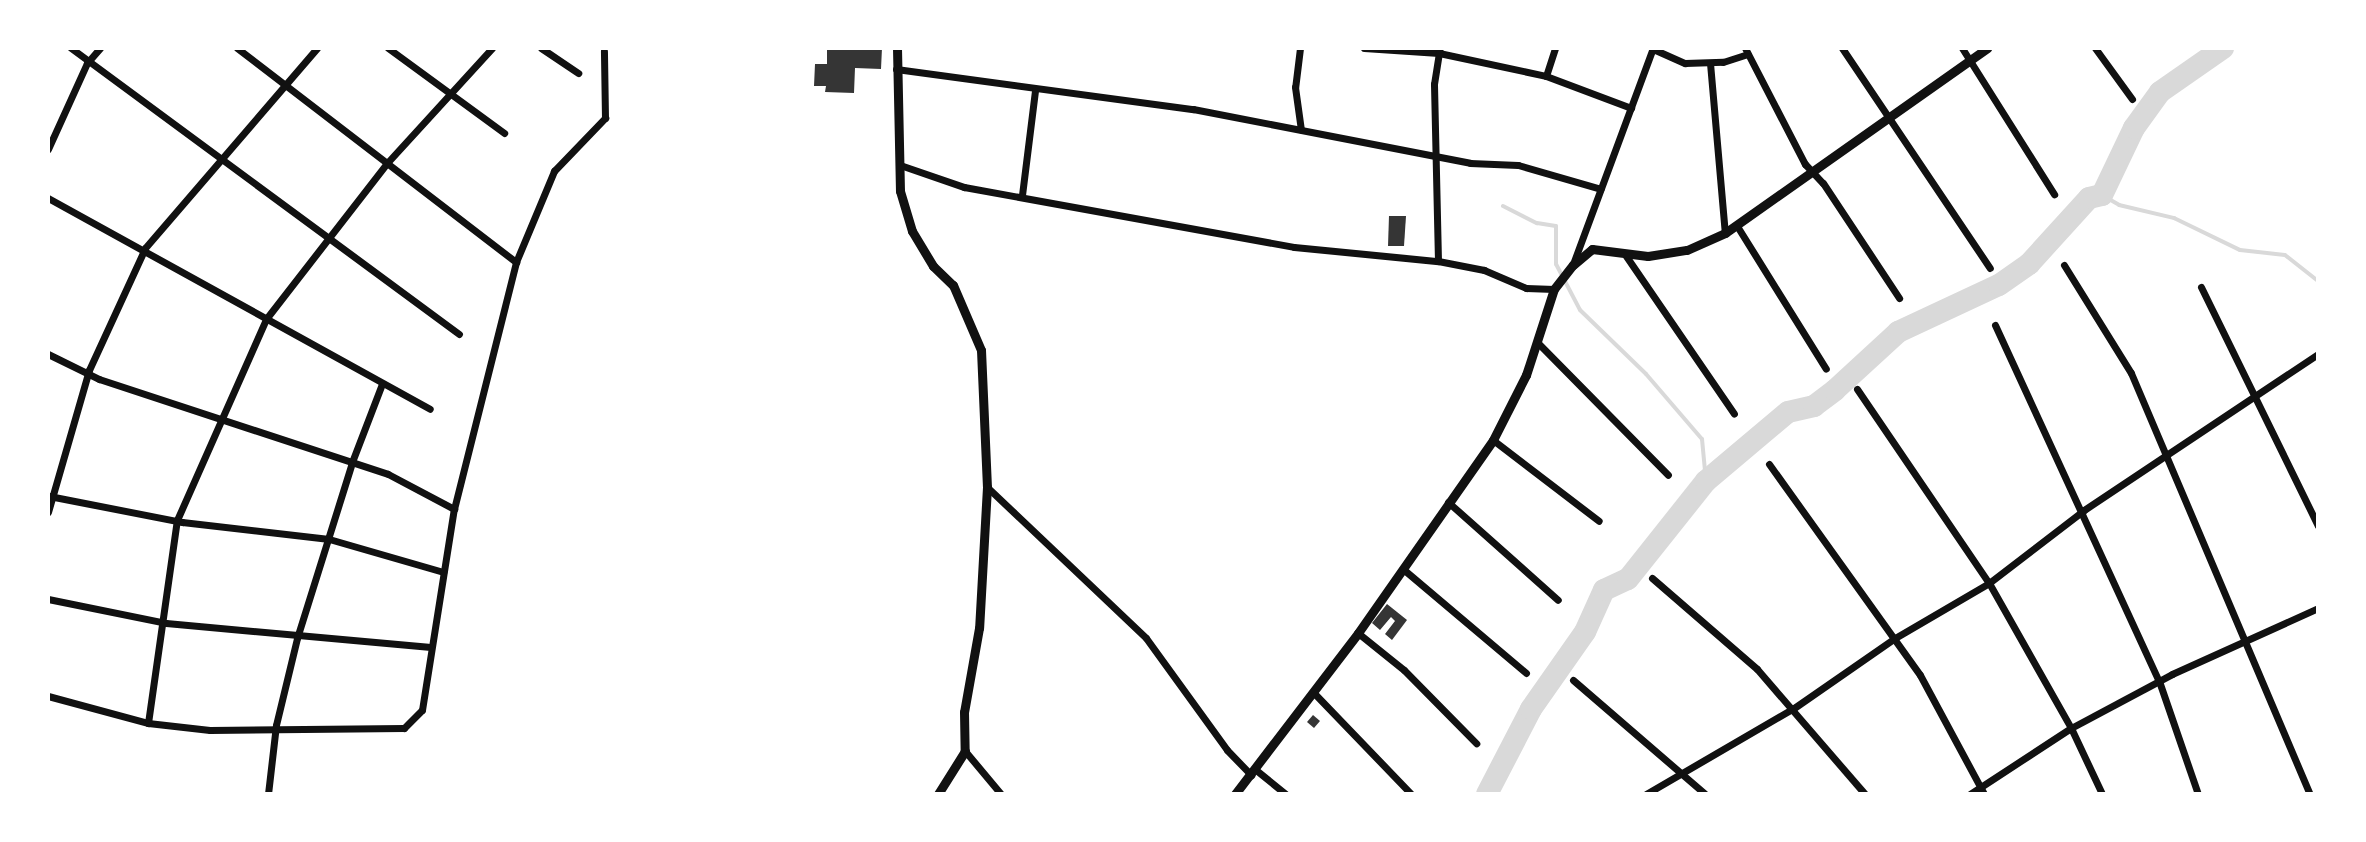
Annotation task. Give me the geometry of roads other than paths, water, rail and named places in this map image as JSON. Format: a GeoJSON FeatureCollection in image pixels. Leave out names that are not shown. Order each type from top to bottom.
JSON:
{"type":"FeatureCollection","features":[{"type":"Feature","properties":{"kind":"street"},"geometry":{"type":"LineString","coordinates":[[71,48],[328,241],[459,334]]}},
{"type":"Feature","properties":{"kind":"street"},"geometry":{"type":"LineString","coordinates":[[49,143],[87,63],[100,48]]}},
{"type":"Feature","properties":{"kind":"street"},"geometry":{"type":"LineString","coordinates":[[237,48],[516,262]]}},
{"type":"Feature","properties":{"kind":"street"},"geometry":{"type":"LineString","coordinates":[[48,512],[50,496],[89,370],[145,248],[317,48]]}},
{"type":"Feature","properties":{"kind":"street"},"geometry":{"type":"LineString","coordinates":[[388,48],[446,94],[504,133]]}},
{"type":"Feature","properties":{"kind":"street"},"geometry":{"type":"LineString","coordinates":[[148,723],[166,623],[177,520],[266,319],[387,163],[446,94],[492,48]]}},
{"type":"Feature","properties":{"kind":"street"},"geometry":{"type":"LineString","coordinates":[[541,48],[578,73]]}},
{"type":"Feature","properties":{"kind":"street"},"geometry":{"type":"LineString","coordinates":[[897,48],[900,191],[912,231],[933,266],[953,285],[981,350],[987,487],[979,628],[964,712],[965,751],[938,794]]}},
{"type":"Feature","properties":{"kind":"street"},"geometry":{"type":"LineString","coordinates":[[1300,48],[1295,87],[1301,130]]}},
{"type":"Feature","properties":{"kind":"street"},"geometry":{"type":"LineString","coordinates":[[1364,48],[1440,51],[1546,76],[1631,108]]}},
{"type":"Feature","properties":{"kind":"street"},"geometry":{"type":"LineString","coordinates":[[1546,76],[1555,48]]}},
{"type":"Feature","properties":{"kind":"street"},"geometry":{"type":"LineString","coordinates":[[1573,265],[1653,48],[1685,63],[1710,63],[1747,51],[1815,174],[1899,298]]}},
{"type":"Feature","properties":{"kind":"street"},"geometry":{"type":"LineString","coordinates":[[1842,48],[1990,268]]}},
{"type":"Feature","properties":{"kind":"street"},"geometry":{"type":"LineString","coordinates":[[1962,48],[1969,64],[2054,194]]}},
{"type":"Feature","properties":{"kind":"street"},"geometry":{"type":"LineString","coordinates":[[1235,794],[1358,633],[1493,440],[1538,343],[1554,289],[1573,265],[1592,249],[1626,256],[1687,250],[1725,233],[1815,174],[1987,48]]}},
{"type":"Feature","properties":{"kind":"street"},"geometry":{"type":"LineString","coordinates":[[2095,48],[2132,99]]}},
{"type":"Feature","properties":{"kind":"street"},"geometry":{"type":"LineString","coordinates":[[48,696],[148,723],[210,730],[276,725],[404,728],[422,710],[428,647],[454,509],[516,262],[554,171],[605,118],[604,51]]}},
{"type":"Feature","properties":{"kind":"street"},"geometry":{"type":"LineString","coordinates":[[1438,261],[1434,84],[1440,51]]}},
{"type":"Feature","properties":{"kind":"street"},"geometry":{"type":"LineString","coordinates":[[1710,63],[1725,233]]}},
{"type":"Feature","properties":{"kind":"street"},"geometry":{"type":"LineString","coordinates":[[896,69],[1035,91],[1193,109],[1437,156],[1518,165],[1601,189]]}},
{"type":"Feature","properties":{"kind":"street"},"geometry":{"type":"LineString","coordinates":[[1022,195],[1035,91]]}},
{"type":"Feature","properties":{"kind":"street"},"geometry":{"type":"LineString","coordinates":[[900,165],[964,187],[1022,195],[1294,247],[1438,261],[1484,270],[1526,288],[1554,289]]}},
{"type":"Feature","properties":{"kind":"street"},"geometry":{"type":"LineString","coordinates":[[48,198],[145,248],[430,409]]}},
{"type":"Feature","properties":{"kind":"street"},"geometry":{"type":"LineString","coordinates":[[1737,226],[1826,369]]}},
{"type":"Feature","properties":{"kind":"street"},"geometry":{"type":"LineString","coordinates":[[1626,256],[1734,414]]}},
{"type":"Feature","properties":{"kind":"street"},"geometry":{"type":"LineString","coordinates":[[2064,265],[2131,373],[2310,794]]}},
{"type":"Feature","properties":{"kind":"street"},"geometry":{"type":"LineString","coordinates":[[2201,287],[2318,526]]}},
{"type":"Feature","properties":{"kind":"street"},"geometry":{"type":"LineString","coordinates":[[1995,325],[2084,510],[2159,681],[2198,794]]}},
{"type":"Feature","properties":{"kind":"street"},"geometry":{"type":"LineString","coordinates":[[1538,343],[1668,475]]}},
{"type":"Feature","properties":{"kind":"street"},"geometry":{"type":"LineString","coordinates":[[48,354],[89,370],[99,379],[352,462],[421,488],[454,509]]}},
{"type":"Feature","properties":{"kind":"street"},"geometry":{"type":"LineString","coordinates":[[1646,794],[1794,708],[1895,638],[1989,583],[2084,510],[2166,459],[2252,396],[2318,354]]}},
{"type":"Feature","properties":{"kind":"street"},"geometry":{"type":"LineString","coordinates":[[268,794],[276,725],[297,638],[352,462],[382,384]]}},
{"type":"Feature","properties":{"kind":"street"},"geometry":{"type":"LineString","coordinates":[[1857,389],[1989,583],[2071,728],[2102,794]]}},
{"type":"Feature","properties":{"kind":"street"},"geometry":{"type":"LineString","coordinates":[[1493,440],[1599,521]]}},
{"type":"Feature","properties":{"kind":"street"},"geometry":{"type":"LineString","coordinates":[[1769,464],[1895,638],[1982,791]]}},
{"type":"Feature","properties":{"kind":"street"},"geometry":{"type":"LineString","coordinates":[[987,487],[1146,638],[1227,750],[1286,794]]}},
{"type":"Feature","properties":{"kind":"street"},"geometry":{"type":"LineString","coordinates":[[50,496],[177,520],[329,539],[443,572]]}},
{"type":"Feature","properties":{"kind":"street"},"geometry":{"type":"LineString","coordinates":[[1448,502],[1558,600]]}},
{"type":"Feature","properties":{"kind":"street"},"geometry":{"type":"LineString","coordinates":[[1403,569],[1526,673]]}},
{"type":"Feature","properties":{"kind":"street"},"geometry":{"type":"LineString","coordinates":[[1652,578],[1718,631],[1794,708],[1865,794]]}},
{"type":"Feature","properties":{"kind":"street"},"geometry":{"type":"LineString","coordinates":[[48,599],[166,623],[297,638],[428,647]]}},
{"type":"Feature","properties":{"kind":"street"},"geometry":{"type":"LineString","coordinates":[[1970,794],[1982,791],[2071,728],[2159,681],[2318,608]]}},
{"type":"Feature","properties":{"kind":"street"},"geometry":{"type":"LineString","coordinates":[[1358,633],[1404,670],[1476,743]]}},
{"type":"Feature","properties":{"kind":"street"},"geometry":{"type":"LineString","coordinates":[[1573,680],[1705,794]]}},
{"type":"Feature","properties":{"kind":"street"},"geometry":{"type":"LineString","coordinates":[[1313,692],[1411,794]]}},
{"type":"Feature","properties":{"kind":"street"},"geometry":{"type":"LineString","coordinates":[[965,751],[1001,794]]}},
{"type":"Feature","properties":{"kind":"waterway"},"geometry":{"type":"LineString","coordinates":[[1487,794],[1531,709],[1585,632],[1604,590],[1628,579],[1706,481],[1788,412],[1814,406],[1835,390],[1898,332],[1999,285],[2029,264],[2089,198],[2102,195],[2134,128],[2160,92],[2223,48]]}},
{"type":"Feature","properties":{"kind":"waterway"},"geometry":{"type":"LineString","coordinates":[[2102,195],[2119,205],[2174,218],[2240,250],[2285,255],[2318,281]]}},
{"type":"Feature","properties":{"kind":"waterway"},"geometry":{"type":"LineString","coordinates":[[1503,206],[1537,223],[1556,226],[1556,264],[1580,310],[1646,374],[1702,439],[1706,481]]}}]}
